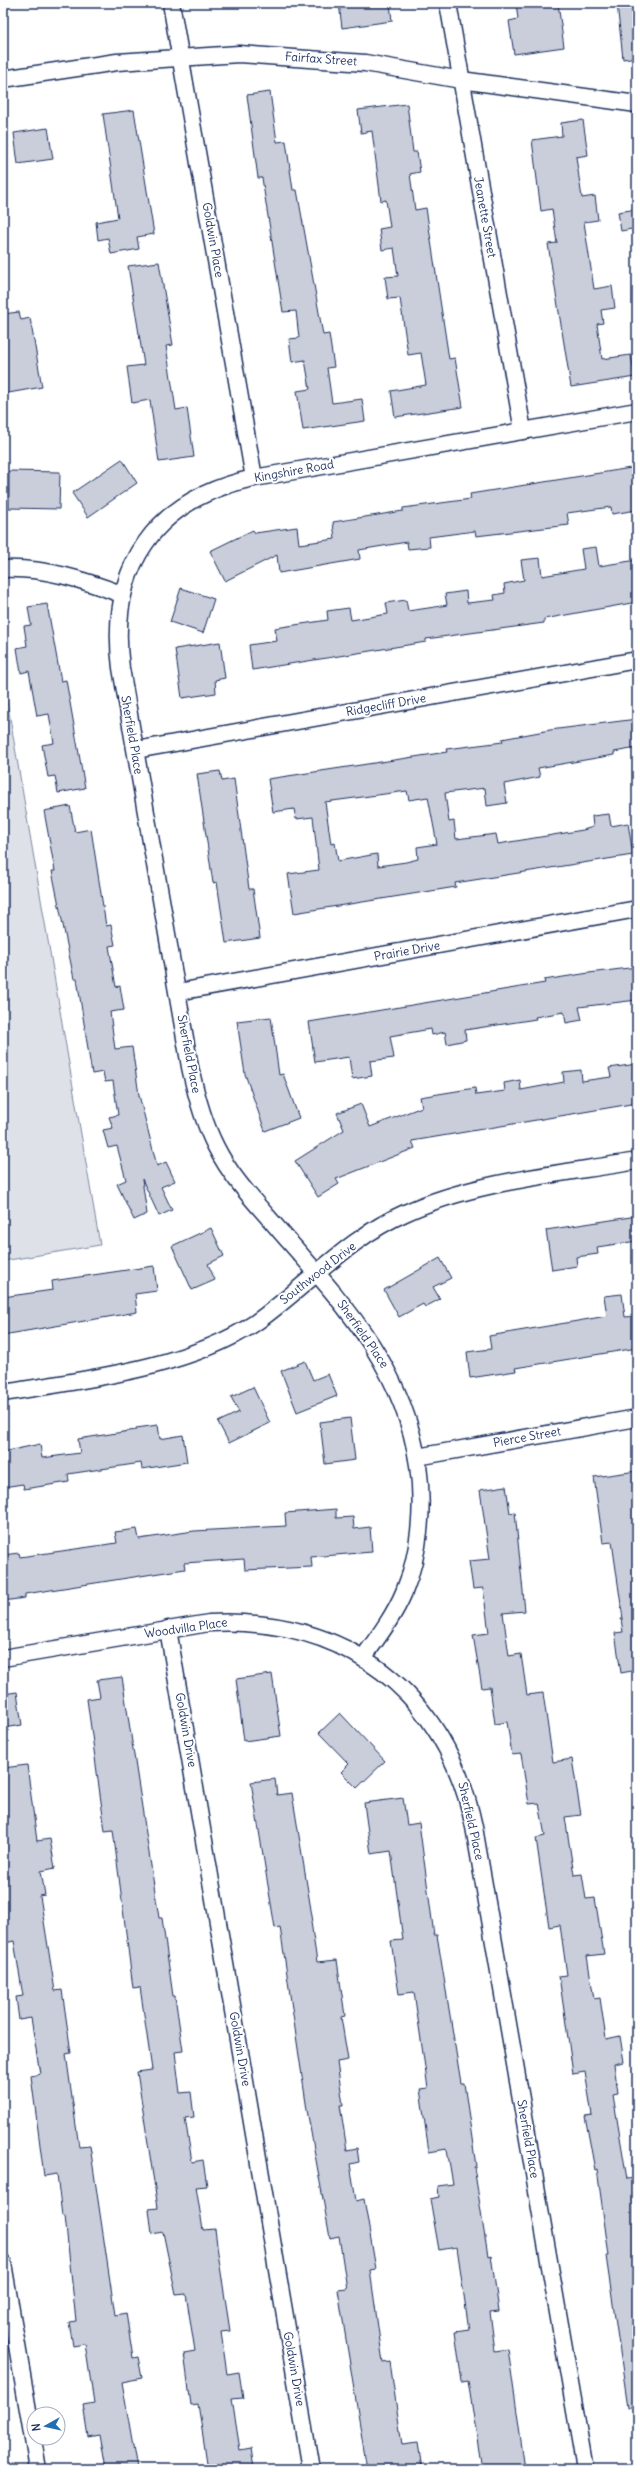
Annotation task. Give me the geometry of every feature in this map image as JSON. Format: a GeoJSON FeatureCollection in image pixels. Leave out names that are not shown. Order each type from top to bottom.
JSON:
{"type":"FeatureCollection","features":[{"type":"Feature","properties":{"kind":"street","name":"Goldwin Place"},"geometry":{"type":"LineString","coordinates":[[171,3],[254,478]]}},
{"type":"Feature","properties":{"kind":"street","name":"Jeanette Street"},"geometry":{"type":"LineString","coordinates":[[448,3],[522,431]]}},
{"type":"Feature","properties":{"kind":"street","name":"Fairfax Street"},"geometry":{"type":"LineString","coordinates":[[3,79],[117,62],[181,56],[239,54],[329,59],[461,80],[637,104]]}},
{"type":"Feature","properties":{"kind":"street","name":"Kingshire Road"},"geometry":{"type":"LineString","coordinates":[[121,594],[132,565],[150,539],[169,518],[194,499],[209,491],[254,478],[637,410]]}},
{"type":"Feature","properties":{"kind":"street"},"geometry":{"type":"LineString","coordinates":[[3,569],[31,570],[55,574],[121,594]]}},
{"type":"Feature","properties":{"kind":"street","name":"Sherfield Place"},"geometry":{"type":"LineString","coordinates":[[121,594],[117,642],[195,1093],[207,1127],[217,1148],[245,1190],[356,1322],[388,1369],[407,1416],[417,1457],[421,1504],[411,1567],[396,1608],[363,1658],[403,1690],[430,1720],[453,1758],[465,1789],[480,1860],[585,2469]]}},
{"type":"Feature","properties":{"kind":"street","name":"Ridgecliff Drive"},"geometry":{"type":"LineString","coordinates":[[136,750],[637,660]]}},
{"type":"Feature","properties":{"kind":"street","name":"Prairie Drive"},"geometry":{"type":"LineString","coordinates":[[178,992],[637,909]]}},
{"type":"Feature","properties":{"kind":"street","name":"Southwood Drive"},"geometry":{"type":"LineString","coordinates":[[3,1393],[114,1374],[188,1354],[222,1341],[254,1324],[382,1225],[429,1202],[483,1188],[637,1161]]}},
{"type":"Feature","properties":{"kind":"street","name":"Pierce Street"},"geometry":{"type":"LineString","coordinates":[[417,1457],[637,1418]]}},
{"type":"Feature","properties":{"kind":"street","name":"Woodvilla Place"},"geometry":{"type":"LineString","coordinates":[[3,1658],[168,1629],[233,1622],[273,1625],[339,1644],[363,1658]]}},
{"type":"Feature","properties":{"kind":"street","name":"Goldwin Drive"},"geometry":{"type":"LineString","coordinates":[[168,1629],[311,2469]]}},
{"type":"Feature","properties":{"kind":"street"},"geometry":{"type":"LineString","coordinates":[[3,2263],[38,2469]]}},
{"type":"Feature","properties":{"kind":"shaded area"},"geometry":{"type":"Polygon","coordinates":[[[3,677],[100,1245],[3,1261],[3,677]]]}},
{"type":"Feature","properties":{"kind":"building"},"geometry":{"type":"Polygon","coordinates":[[[339,3],[390,3],[392,21],[342,28],[339,3]]]}},
{"type":"Feature","properties":{"kind":"building"},"geometry":{"type":"Polygon","coordinates":[[[516,3],[558,3],[564,47],[514,54],[509,21],[518,19],[516,3]]]}},
{"type":"Feature","properties":{"kind":"building"},"geometry":{"type":"Polygon","coordinates":[[[617,3],[637,3],[637,57],[623,59],[617,3]]]}},
{"type":"Feature","properties":{"kind":"building"},"geometry":{"type":"Polygon","coordinates":[[[270,92],[277,142],[286,141],[293,190],[297,190],[323,335],[329,334],[334,367],[327,368],[332,403],[362,399],[365,421],[303,430],[297,391],[310,389],[305,360],[292,362],[289,339],[299,338],[296,311],[283,312],[262,178],[258,178],[247,95],[270,92]]]}},
{"type":"Feature","properties":{"kind":"building"},"geometry":{"type":"Polygon","coordinates":[[[407,104],[413,152],[417,152],[420,172],[410,174],[415,210],[426,208],[449,359],[455,358],[463,407],[395,417],[391,391],[426,385],[421,353],[408,355],[400,298],[388,299],[385,277],[398,276],[394,248],[382,250],[379,229],[390,227],[386,200],[381,201],[372,131],[361,133],[358,110],[407,104]]]}},
{"type":"Feature","properties":{"kind":"building"},"geometry":{"type":"Polygon","coordinates":[[[134,110],[154,234],[137,237],[139,249],[111,254],[108,238],[98,240],[96,222],[118,218],[103,114],[134,110]]]}},
{"type":"Feature","properties":{"kind":"building"},"geometry":{"type":"Polygon","coordinates":[[[583,120],[588,155],[576,157],[582,198],[595,196],[598,220],[584,222],[594,289],[612,286],[615,308],[601,310],[603,323],[597,324],[602,359],[631,355],[635,377],[571,387],[548,244],[557,243],[552,209],[541,211],[532,140],[562,136],[561,123],[583,120]]]}},
{"type":"Feature","properties":{"kind":"building"},"geometry":{"type":"Polygon","coordinates":[[[48,128],[53,159],[18,164],[14,133],[48,128]]]}},
{"type":"Feature","properties":{"kind":"building"},"geometry":{"type":"Polygon","coordinates":[[[637,209],[637,228],[621,231],[618,212],[637,209]]]}},
{"type":"Feature","properties":{"kind":"building"},"geometry":{"type":"Polygon","coordinates":[[[159,262],[173,345],[166,346],[176,410],[187,408],[194,457],[159,462],[150,400],[132,403],[127,367],[144,365],[128,266],[159,262]]]}},
{"type":"Feature","properties":{"kind":"building"},"geometry":{"type":"Polygon","coordinates":[[[19,312],[21,320],[30,318],[42,387],[3,394],[3,314],[19,312]]]}},
{"type":"Feature","properties":{"kind":"building"},"geometry":{"type":"Polygon","coordinates":[[[122,459],[137,483],[88,517],[72,493],[122,459]]]}},
{"type":"Feature","properties":{"kind":"building"},"geometry":{"type":"Polygon","coordinates":[[[637,467],[637,510],[612,514],[611,507],[567,513],[569,525],[476,536],[475,531],[429,537],[430,547],[408,549],[407,542],[359,550],[360,559],[279,573],[277,555],[225,581],[210,551],[253,530],[255,533],[297,527],[299,544],[335,539],[333,522],[403,511],[403,508],[471,499],[470,494],[637,467]]]}},
{"type":"Feature","properties":{"kind":"building"},"geometry":{"type":"Polygon","coordinates":[[[9,471],[60,472],[59,509],[9,508],[9,471]]]}},
{"type":"Feature","properties":{"kind":"building"},"geometry":{"type":"Polygon","coordinates":[[[596,547],[599,566],[637,560],[637,602],[544,619],[544,623],[426,639],[426,642],[252,670],[249,645],[277,641],[275,628],[328,620],[327,611],[349,608],[351,620],[388,614],[386,603],[406,600],[408,611],[447,605],[445,594],[466,591],[467,603],[495,600],[494,595],[505,593],[504,584],[524,580],[521,560],[540,558],[542,576],[584,569],[581,549],[596,547]]]}},
{"type":"Feature","properties":{"kind":"building"},"geometry":{"type":"Polygon","coordinates":[[[181,588],[214,599],[203,633],[170,622],[181,588]]]}},
{"type":"Feature","properties":{"kind":"building"},"geometry":{"type":"Polygon","coordinates":[[[47,604],[61,681],[66,680],[85,788],[58,793],[55,776],[48,777],[42,745],[54,743],[49,714],[37,716],[29,671],[21,673],[17,648],[27,646],[24,626],[31,625],[28,607],[47,604]]]}},
{"type":"Feature","properties":{"kind":"building"},"geometry":{"type":"Polygon","coordinates":[[[220,642],[225,678],[215,680],[216,693],[182,698],[175,649],[220,642]]]}},
{"type":"Feature","properties":{"kind":"building"},"geometry":{"type":"Polygon","coordinates":[[[637,719],[637,748],[614,752],[614,755],[538,768],[540,777],[504,784],[507,803],[487,806],[485,788],[445,793],[449,822],[454,821],[456,839],[496,834],[498,844],[583,830],[593,827],[592,816],[609,814],[611,826],[628,823],[633,855],[455,883],[456,887],[294,913],[288,874],[319,870],[313,817],[296,819],[294,809],[273,812],[268,779],[447,752],[446,749],[503,742],[502,739],[550,730],[637,719]],[[407,791],[325,802],[331,844],[335,843],[338,861],[377,854],[378,866],[406,862],[418,859],[417,847],[437,844],[428,797],[409,800],[407,791]]]}},
{"type":"Feature","properties":{"kind":"building"},"geometry":{"type":"Polygon","coordinates":[[[220,771],[222,781],[234,779],[249,889],[253,889],[260,938],[226,943],[217,882],[213,883],[197,774],[220,771]]]}},
{"type":"Feature","properties":{"kind":"building"},"geometry":{"type":"Polygon","coordinates":[[[70,806],[75,832],[91,829],[106,926],[111,925],[115,945],[109,946],[116,987],[120,986],[124,1010],[110,1012],[115,1049],[132,1047],[139,1095],[157,1166],[166,1162],[175,1181],[161,1187],[172,1210],[159,1216],[142,1179],[147,1214],[134,1220],[117,1184],[126,1180],[117,1146],[108,1148],[103,1130],[113,1128],[109,1117],[118,1115],[113,1081],[105,1082],[103,1072],[92,1074],[77,979],[74,979],[52,871],[55,871],[44,811],[70,806]]]}},
{"type":"Feature","properties":{"kind":"building"},"geometry":{"type":"Polygon","coordinates":[[[637,967],[637,1000],[579,1007],[582,1020],[566,1023],[564,1012],[535,1017],[536,1019],[465,1030],[466,1040],[447,1044],[445,1032],[432,1035],[431,1029],[390,1036],[394,1058],[370,1061],[372,1076],[352,1079],[349,1057],[315,1062],[309,1022],[545,983],[544,980],[637,967]]]}},
{"type":"Feature","properties":{"kind":"building"},"geometry":{"type":"Polygon","coordinates":[[[271,1017],[279,1075],[283,1074],[299,1118],[265,1131],[245,1074],[237,1021],[271,1017]]]}},
{"type":"Feature","properties":{"kind":"building"},"geometry":{"type":"Polygon","coordinates":[[[637,1064],[637,1103],[412,1141],[415,1148],[336,1179],[339,1184],[318,1197],[295,1161],[344,1130],[337,1113],[361,1104],[370,1127],[422,1107],[420,1097],[475,1088],[476,1095],[505,1091],[504,1083],[520,1080],[521,1090],[564,1082],[563,1072],[581,1070],[582,1081],[611,1077],[609,1068],[637,1064]]]}},
{"type":"Feature","properties":{"kind":"building"},"geometry":{"type":"Polygon","coordinates":[[[637,1216],[637,1241],[597,1247],[598,1254],[576,1257],[577,1266],[552,1270],[546,1230],[637,1216]]]}},
{"type":"Feature","properties":{"kind":"building"},"geometry":{"type":"Polygon","coordinates":[[[211,1228],[224,1256],[208,1264],[215,1280],[192,1290],[172,1246],[211,1228]]]}},
{"type":"Feature","properties":{"kind":"building"},"geometry":{"type":"Polygon","coordinates":[[[440,1258],[451,1278],[433,1287],[440,1299],[425,1307],[423,1304],[399,1317],[384,1290],[440,1258]]]}},
{"type":"Feature","properties":{"kind":"building"},"geometry":{"type":"Polygon","coordinates":[[[154,1266],[157,1291],[135,1294],[137,1312],[3,1335],[3,1297],[53,1290],[52,1281],[154,1266]]]}},
{"type":"Feature","properties":{"kind":"building"},"geometry":{"type":"Polygon","coordinates":[[[622,1294],[625,1317],[637,1316],[637,1348],[515,1368],[516,1371],[470,1378],[467,1352],[491,1349],[489,1336],[607,1316],[604,1296],[622,1294]]]}},
{"type":"Feature","properties":{"kind":"building"},"geometry":{"type":"Polygon","coordinates":[[[305,1361],[313,1380],[328,1374],[337,1396],[297,1412],[281,1371],[305,1361]]]}},
{"type":"Feature","properties":{"kind":"building"},"geometry":{"type":"Polygon","coordinates":[[[253,1387],[270,1423],[229,1443],[218,1422],[239,1412],[231,1397],[253,1387]]]}},
{"type":"Feature","properties":{"kind":"building"},"geometry":{"type":"Polygon","coordinates":[[[350,1418],[355,1460],[325,1464],[320,1422],[350,1418]]]}},
{"type":"Feature","properties":{"kind":"building"},"geometry":{"type":"Polygon","coordinates":[[[158,1425],[160,1439],[183,1435],[187,1462],[142,1469],[141,1463],[68,1474],[69,1482],[24,1489],[23,1484],[3,1487],[3,1452],[40,1444],[42,1458],[80,1453],[78,1439],[158,1425]]]}},
{"type":"Feature","properties":{"kind":"building"},"geometry":{"type":"Polygon","coordinates":[[[637,1471],[637,1670],[621,1673],[615,1633],[623,1632],[621,1619],[623,1619],[612,1542],[603,1543],[594,1477],[637,1471]]]}},
{"type":"Feature","properties":{"kind":"building"},"geometry":{"type":"Polygon","coordinates":[[[506,1486],[510,1513],[515,1512],[525,1611],[503,1613],[509,1656],[521,1654],[527,1695],[543,1693],[553,1762],[572,1759],[581,1815],[565,1817],[574,1875],[582,1874],[586,1899],[595,1898],[604,1954],[587,1956],[594,1999],[600,1998],[606,2039],[620,2036],[624,2062],[614,2064],[618,2094],[613,2095],[627,2179],[637,2178],[637,2407],[628,2407],[606,2256],[609,2256],[597,2169],[595,2170],[585,2116],[592,2115],[585,2072],[573,2074],[559,1976],[567,1975],[560,1925],[549,1927],[536,1838],[545,1836],[539,1803],[529,1804],[521,1754],[512,1755],[507,1722],[495,1724],[490,1687],[482,1688],[473,1635],[489,1633],[483,1588],[473,1589],[469,1561],[490,1559],[480,1490],[506,1486]]]}},
{"type":"Feature","properties":{"kind":"building"},"geometry":{"type":"Polygon","coordinates":[[[336,1509],[336,1518],[353,1517],[354,1529],[370,1527],[372,1552],[311,1557],[312,1567],[245,1570],[244,1559],[184,1563],[185,1569],[25,1594],[25,1598],[3,1601],[3,1555],[19,1553],[20,1557],[117,1543],[115,1532],[137,1529],[139,1539],[194,1531],[286,1526],[285,1513],[336,1509]]]}},
{"type":"Feature","properties":{"kind":"building"},"geometry":{"type":"Polygon","coordinates":[[[272,1674],[281,1736],[244,1741],[236,1679],[272,1674]]]}},
{"type":"Feature","properties":{"kind":"building"},"geometry":{"type":"Polygon","coordinates":[[[122,1677],[159,1918],[162,1918],[173,1996],[175,1996],[183,2051],[175,2052],[180,2093],[191,2092],[194,2117],[185,2118],[192,2162],[203,2160],[207,2186],[196,2187],[203,2230],[215,2229],[230,2331],[221,2332],[227,2374],[239,2372],[243,2398],[232,2399],[240,2450],[251,2448],[254,2469],[208,2469],[198,2404],[191,2405],[184,2353],[195,2351],[186,2294],[176,2295],[163,2232],[152,2234],[149,2209],[158,2208],[137,2072],[152,2070],[140,1987],[133,1988],[113,1830],[105,1831],[87,1699],[100,1697],[97,1680],[122,1677]]]}},
{"type":"Feature","properties":{"kind":"building"},"geometry":{"type":"Polygon","coordinates":[[[17,1692],[22,1725],[3,1728],[3,1694],[17,1692]]]}},
{"type":"Feature","properties":{"kind":"building"},"geometry":{"type":"Polygon","coordinates":[[[340,1713],[385,1761],[357,1788],[341,1772],[349,1764],[319,1733],[340,1713]]]}},
{"type":"Feature","properties":{"kind":"building"},"geometry":{"type":"Polygon","coordinates":[[[27,1765],[37,1841],[50,1839],[55,1868],[41,1871],[45,1895],[40,1896],[55,1991],[62,1990],[71,2053],[66,2054],[79,2147],[90,2146],[115,2315],[126,2313],[133,2358],[138,2357],[142,2378],[122,2382],[137,2469],[105,2469],[99,2435],[88,2437],[83,2405],[94,2403],[85,2344],[73,2346],[69,2322],[76,2321],[65,2216],[62,2216],[57,2174],[44,2176],[31,2076],[40,2074],[31,2018],[19,2020],[16,1997],[23,1996],[14,1941],[5,1943],[3,1768],[27,1765]]]}},
{"type":"Feature","properties":{"kind":"building"},"geometry":{"type":"Polygon","coordinates":[[[275,1779],[277,1795],[292,1793],[313,1922],[311,1922],[317,1962],[337,1960],[345,2016],[341,2017],[348,2060],[337,2062],[343,2105],[340,2105],[347,2150],[357,2148],[359,2162],[350,2164],[356,2201],[364,2199],[376,2269],[370,2270],[383,2363],[390,2362],[402,2445],[418,2443],[422,2469],[367,2469],[338,2290],[347,2289],[339,2236],[330,2238],[307,2110],[280,1927],[275,1928],[251,1782],[275,1779]]]}},
{"type":"Feature","properties":{"kind":"building"},"geometry":{"type":"Polygon","coordinates":[[[403,1798],[407,1825],[419,1823],[434,1935],[437,1935],[461,2083],[464,2083],[476,2166],[474,2167],[488,2256],[491,2255],[499,2311],[490,2312],[495,2351],[508,2349],[525,2469],[482,2469],[468,2381],[462,2382],[455,2332],[469,2330],[457,2247],[439,2250],[430,2199],[439,2197],[438,2186],[453,2184],[447,2149],[429,2152],[420,2089],[428,2088],[414,1992],[399,1994],[391,1941],[403,1940],[391,1851],[371,1854],[364,1803],[403,1798]]]}}]}
